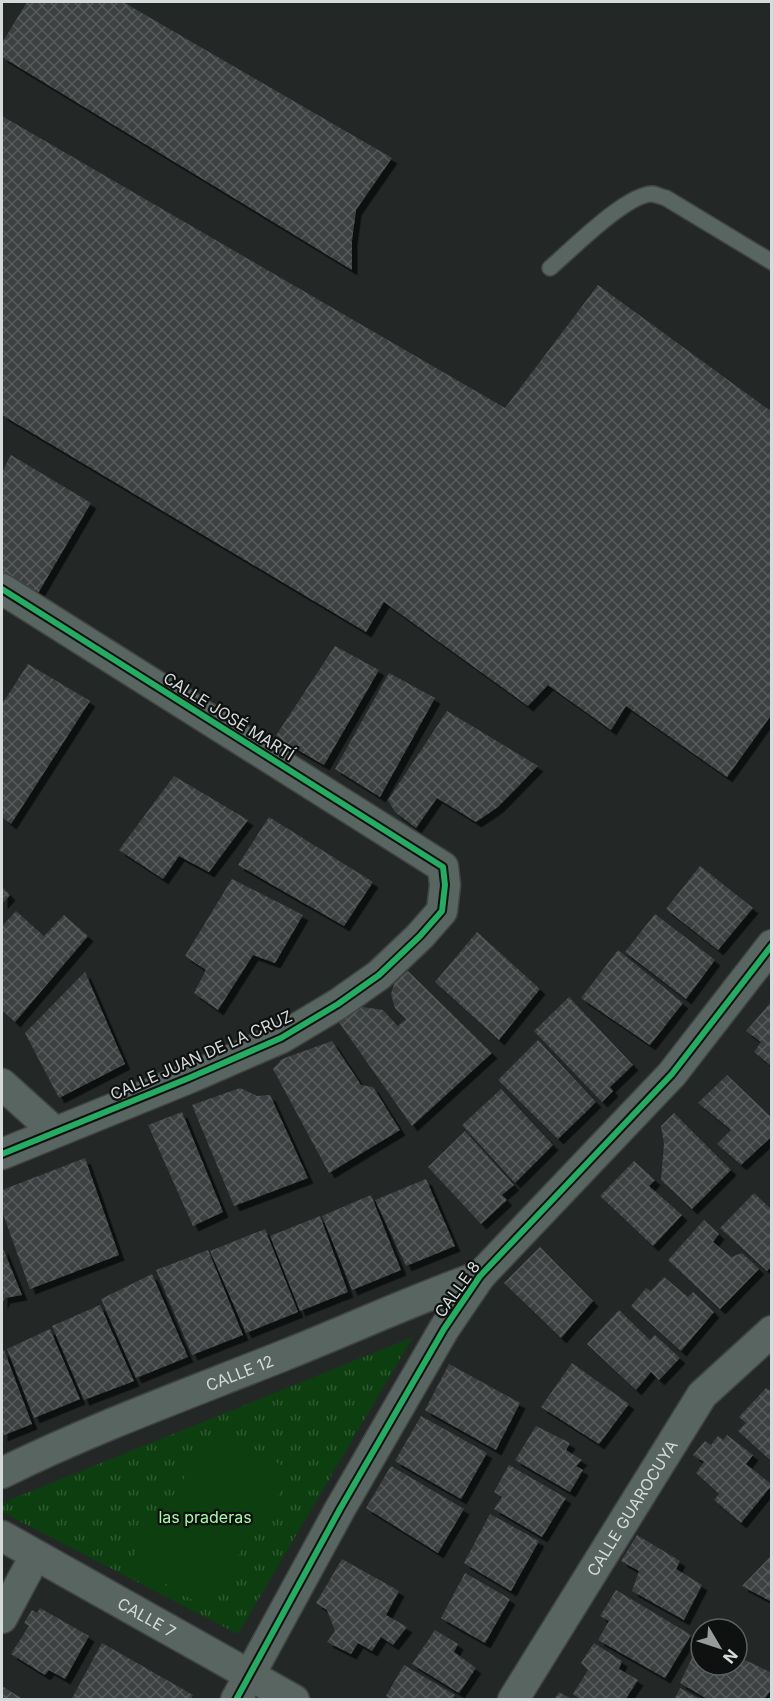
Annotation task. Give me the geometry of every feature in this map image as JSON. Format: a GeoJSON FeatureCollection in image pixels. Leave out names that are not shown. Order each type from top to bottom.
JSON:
{"type":"FeatureCollection","features":[{"type":"Feature","properties":{"kind":"street","name":"CALLE JOSÉ MARTÍ"},"geometry":{"type":"LineString","coordinates":[[2,589],[443,867]]}},
{"type":"Feature","properties":{"kind":"street","name":"CALLE JUAN DE LA CRUZ"},"geometry":{"type":"LineString","coordinates":[[2,1154],[281,1038],[338,1004],[378,975],[420,936],[442,911],[446,885],[443,867]]}},
{"type":"Feature","properties":{"kind":"street","name":"CALLE 8"},"geometry":{"type":"LineString","coordinates":[[243,1688],[340,1509],[444,1329],[480,1276],[672,1074],[771,945]]}},
{"type":"Feature","properties":{"kind":"street"},"geometry":{"type":"LineString","coordinates":[[2,1084],[55,1132]]}},
{"type":"Feature","properties":{"kind":"street","name":"CALLE 12"},"geometry":{"type":"LineString","coordinates":[[2,1473],[58,1445],[365,1323],[428,1294],[480,1276]]}},
{"type":"Feature","properties":{"kind":"street","name":"CALLE GUAROCUYA"},"geometry":{"type":"LineString","coordinates":[[513,1700],[702,1395],[771,1331]]}},
{"type":"Feature","properties":{"kind":"street","name":"CALLE 7"},"geometry":{"type":"LineString","coordinates":[[2,1536],[243,1688],[294,1700]]}},
{"type":"Feature","properties":{"kind":"street"},"geometry":{"type":"LineString","coordinates":[[2,1618],[35,1556]]}},
{"type":"Feature","properties":{"kind":"lane"},"geometry":{"type":"LineString","coordinates":[[550,268],[619,208],[636,198],[651,194],[666,198],[771,262]]}},
{"type":"Feature","properties":{"kind":"green space","name":"las praderas"},"geometry":{"type":"Polygon","coordinates":[[[413,1337],[238,1634],[2,1512],[2,1503],[413,1337]]]}},
{"type":"Feature","properties":{"kind":"green space"},"geometry":{"type":"Polygon","coordinates":[[[217,1428],[293,1472],[204,1607],[130,1562],[217,1428]]]}},
{"type":"Feature","properties":{"kind":"building"},"geometry":{"type":"Polygon","coordinates":[[[27,2],[123,2],[392,158],[356,210],[352,240],[352,270],[2,57],[2,43],[27,2]]]}},
{"type":"Feature","properties":{"kind":"building"},"geometry":{"type":"Polygon","coordinates":[[[2,116],[505,408],[598,285],[772,412],[772,714],[727,777],[626,706],[611,730],[548,685],[528,706],[384,602],[366,632],[2,415],[2,116]]]}},
{"type":"Feature","properties":{"kind":"building"},"geometry":{"type":"Polygon","coordinates":[[[11,455],[91,503],[37,595],[2,573],[2,472],[11,455]]]}},
{"type":"Feature","properties":{"kind":"building"},"geometry":{"type":"Polygon","coordinates":[[[335,646],[379,670],[324,765],[275,737],[335,646]]]}},
{"type":"Feature","properties":{"kind":"building"},"geometry":{"type":"Polygon","coordinates":[[[28,664],[90,701],[11,824],[2,817],[2,704],[28,664]]]}},
{"type":"Feature","properties":{"kind":"building"},"geometry":{"type":"Polygon","coordinates":[[[389,673],[435,698],[380,797],[335,769],[389,673]]]}},
{"type":"Feature","properties":{"kind":"building"},"geometry":{"type":"Polygon","coordinates":[[[447,711],[538,766],[498,807],[476,822],[437,798],[416,828],[395,812],[388,800],[447,711]]]}},
{"type":"Feature","properties":{"kind":"building"},"geometry":{"type":"Polygon","coordinates":[[[174,776],[248,820],[209,872],[179,856],[163,879],[119,850],[174,776]]]}},
{"type":"Feature","properties":{"kind":"building"},"geometry":{"type":"Polygon","coordinates":[[[269,817],[373,882],[344,926],[238,865],[269,817]]]}},
{"type":"Feature","properties":{"kind":"building"},"geometry":{"type":"Polygon","coordinates":[[[700,866],[753,908],[718,950],[666,909],[700,866]]]}},
{"type":"Feature","properties":{"kind":"building"},"geometry":{"type":"Polygon","coordinates":[[[232,879],[303,915],[275,963],[253,955],[218,1010],[194,993],[206,970],[185,956],[232,879]]]}},
{"type":"Feature","properties":{"kind":"building"},"geometry":{"type":"Polygon","coordinates":[[[2,887],[10,895],[2,904],[2,887]]]}},
{"type":"Feature","properties":{"kind":"building"},"geometry":{"type":"Polygon","coordinates":[[[16,911],[44,936],[64,915],[88,936],[15,1022],[2,1010],[2,926],[16,911]]]}},
{"type":"Feature","properties":{"kind":"building"},"geometry":{"type":"Polygon","coordinates":[[[655,914],[715,960],[686,999],[625,952],[655,914]]]}},
{"type":"Feature","properties":{"kind":"building"},"geometry":{"type":"Polygon","coordinates":[[[477,932],[540,989],[499,1040],[435,982],[477,932]]]}},
{"type":"Feature","properties":{"kind":"building"},"geometry":{"type":"Polygon","coordinates":[[[618,950],[683,1003],[650,1045],[581,998],[618,950]]]}},
{"type":"Feature","properties":{"kind":"building"},"geometry":{"type":"Polygon","coordinates":[[[408,971],[492,1053],[412,1126],[338,1021],[362,1007],[383,1010],[398,1026],[406,1019],[395,1008],[391,994],[395,981],[408,971]]]}},
{"type":"Feature","properties":{"kind":"building"},"geometry":{"type":"Polygon","coordinates":[[[85,972],[125,1064],[59,1098],[25,1033],[85,972]]]}},
{"type":"Feature","properties":{"kind":"building"},"geometry":{"type":"Polygon","coordinates":[[[569,997],[633,1065],[610,1087],[613,1091],[602,1102],[534,1031],[569,997]]]}},
{"type":"Feature","properties":{"kind":"building"},"geometry":{"type":"Polygon","coordinates":[[[772,1001],[772,1067],[754,1052],[761,1042],[746,1031],[772,1001]]]}},
{"type":"Feature","properties":{"kind":"building"},"geometry":{"type":"Polygon","coordinates":[[[538,1040],[596,1102],[558,1139],[498,1080],[538,1040]]]}},
{"type":"Feature","properties":{"kind":"building"},"geometry":{"type":"Polygon","coordinates":[[[332,1041],[361,1085],[373,1087],[400,1130],[329,1173],[273,1069],[282,1059],[332,1041]]]}},
{"type":"Feature","properties":{"kind":"building"},"geometry":{"type":"Polygon","coordinates":[[[727,1075],[772,1118],[772,1136],[741,1165],[717,1144],[731,1130],[698,1103],[727,1075]]]}},
{"type":"Feature","properties":{"kind":"building"},"geometry":{"type":"Polygon","coordinates":[[[240,1088],[257,1096],[270,1095],[308,1178],[234,1206],[192,1105],[240,1088]]]}},
{"type":"Feature","properties":{"kind":"building"},"geometry":{"type":"Polygon","coordinates":[[[501,1089],[553,1145],[515,1183],[462,1125],[501,1089]]]}},
{"type":"Feature","properties":{"kind":"building"},"geometry":{"type":"Polygon","coordinates":[[[182,1112],[223,1212],[193,1226],[148,1125],[182,1112]]]}},
{"type":"Feature","properties":{"kind":"building"},"geometry":{"type":"Polygon","coordinates":[[[674,1113],[731,1170],[692,1209],[661,1180],[664,1144],[661,1126],[674,1113]]]}},
{"type":"Feature","properties":{"kind":"building"},"geometry":{"type":"Polygon","coordinates":[[[465,1131],[514,1185],[502,1195],[507,1200],[481,1224],[428,1167],[465,1131]]]}},
{"type":"Feature","properties":{"kind":"building"},"geometry":{"type":"Polygon","coordinates":[[[85,1158],[119,1255],[30,1289],[2,1211],[2,1190],[85,1158]]]}},
{"type":"Feature","properties":{"kind":"building"},"geometry":{"type":"Polygon","coordinates":[[[634,1161],[655,1180],[649,1186],[682,1215],[653,1246],[600,1196],[634,1161]]]}},
{"type":"Feature","properties":{"kind":"building"},"geometry":{"type":"Polygon","coordinates":[[[426,1179],[455,1246],[406,1266],[375,1200],[426,1179]]]}},
{"type":"Feature","properties":{"kind":"building"},"geometry":{"type":"Polygon","coordinates":[[[754,1193],[772,1210],[772,1266],[767,1271],[720,1228],[754,1193]]]}},
{"type":"Feature","properties":{"kind":"building"},"geometry":{"type":"Polygon","coordinates":[[[371,1195],[401,1270],[352,1290],[322,1216],[371,1195]]]}},
{"type":"Feature","properties":{"kind":"building"},"geometry":{"type":"Polygon","coordinates":[[[320,1216],[348,1292],[300,1311],[270,1236],[320,1216]]]}},
{"type":"Feature","properties":{"kind":"building"},"geometry":{"type":"Polygon","coordinates":[[[704,1220],[719,1234],[713,1242],[731,1257],[742,1253],[759,1269],[720,1309],[668,1260],[704,1220]]]}},
{"type":"Feature","properties":{"kind":"building"},"geometry":{"type":"Polygon","coordinates":[[[265,1229],[298,1312],[246,1333],[210,1251],[265,1229]]]}},
{"type":"Feature","properties":{"kind":"building"},"geometry":{"type":"Polygon","coordinates":[[[2,1246],[22,1295],[5,1298],[2,1304],[2,1246]]]}},
{"type":"Feature","properties":{"kind":"building"},"geometry":{"type":"Polygon","coordinates":[[[540,1247],[593,1301],[561,1338],[504,1283],[540,1247]]]}},
{"type":"Feature","properties":{"kind":"building"},"geometry":{"type":"Polygon","coordinates":[[[208,1250],[243,1335],[192,1355],[156,1270],[208,1250]]]}},
{"type":"Feature","properties":{"kind":"building"},"geometry":{"type":"Polygon","coordinates":[[[152,1274],[188,1357],[136,1378],[101,1299],[152,1274]]]}},
{"type":"Feature","properties":{"kind":"building"},"geometry":{"type":"Polygon","coordinates":[[[664,1277],[688,1297],[693,1292],[714,1312],[681,1351],[631,1306],[646,1288],[651,1291],[664,1277]]]}},
{"type":"Feature","properties":{"kind":"building"},"geometry":{"type":"Polygon","coordinates":[[[100,1305],[134,1381],[84,1400],[52,1326],[100,1305]]]}},
{"type":"Feature","properties":{"kind":"building"},"geometry":{"type":"Polygon","coordinates":[[[619,1310],[650,1340],[655,1335],[680,1358],[659,1380],[651,1372],[636,1390],[587,1344],[619,1310]]]}},
{"type":"Feature","properties":{"kind":"building"},"geometry":{"type":"Polygon","coordinates":[[[50,1329],[80,1399],[34,1418],[7,1349],[50,1329]]]}},
{"type":"Feature","properties":{"kind":"building"},"geometry":{"type":"Polygon","coordinates":[[[4,1350],[32,1424],[2,1436],[2,1352],[4,1350]]]}},
{"type":"Feature","properties":{"kind":"building"},"geometry":{"type":"Polygon","coordinates":[[[572,1363],[629,1404],[599,1444],[541,1407],[572,1363]]]}},
{"type":"Feature","properties":{"kind":"building"},"geometry":{"type":"Polygon","coordinates":[[[449,1364],[520,1403],[496,1450],[425,1410],[449,1364]]]}},
{"type":"Feature","properties":{"kind":"building"},"geometry":{"type":"Polygon","coordinates":[[[766,1388],[772,1392],[772,1462],[738,1431],[746,1423],[739,1417],[766,1388]]]}},
{"type":"Feature","properties":{"kind":"building"},"geometry":{"type":"Polygon","coordinates":[[[421,1416],[487,1453],[461,1499],[395,1461],[421,1416]]]}},
{"type":"Feature","properties":{"kind":"building"},"geometry":{"type":"Polygon","coordinates":[[[536,1426],[570,1443],[566,1450],[582,1460],[576,1466],[583,1470],[570,1492],[515,1460],[536,1426]]]}},
{"type":"Feature","properties":{"kind":"building"},"geometry":{"type":"Polygon","coordinates":[[[727,1435],[753,1455],[746,1464],[772,1485],[741,1523],[714,1500],[719,1494],[696,1473],[704,1462],[693,1455],[705,1441],[711,1445],[718,1436],[723,1440],[727,1435]]]}},
{"type":"Feature","properties":{"kind":"building"},"geometry":{"type":"Polygon","coordinates":[[[509,1465],[566,1498],[542,1537],[494,1509],[502,1497],[494,1492],[509,1465]]]}},
{"type":"Feature","properties":{"kind":"building"},"geometry":{"type":"Polygon","coordinates":[[[391,1466],[464,1509],[438,1553],[366,1508],[391,1466]]]}},
{"type":"Feature","properties":{"kind":"building"},"geometry":{"type":"Polygon","coordinates":[[[490,1514],[539,1541],[511,1591],[464,1563],[490,1514]]]}},
{"type":"Feature","properties":{"kind":"building"},"geometry":{"type":"Polygon","coordinates":[[[637,1535],[680,1561],[676,1569],[702,1585],[684,1620],[632,1591],[639,1571],[621,1561],[637,1535]]]}},
{"type":"Feature","properties":{"kind":"building"},"geometry":{"type":"Polygon","coordinates":[[[772,1555],[772,1602],[742,1586],[772,1555]]]}},
{"type":"Feature","properties":{"kind":"building"},"geometry":{"type":"Polygon","coordinates":[[[342,1559],[399,1591],[386,1615],[407,1627],[393,1645],[381,1637],[372,1651],[358,1643],[351,1654],[327,1642],[335,1631],[327,1610],[316,1603],[342,1559]]]}},
{"type":"Feature","properties":{"kind":"building"},"geometry":{"type":"Polygon","coordinates":[[[465,1573],[510,1599],[485,1643],[441,1618],[465,1573]]]}},
{"type":"Feature","properties":{"kind":"building"},"geometry":{"type":"Polygon","coordinates":[[[616,1590],[689,1634],[689,1638],[665,1678],[598,1640],[609,1621],[600,1616],[616,1590]]]}},
{"type":"Feature","properties":{"kind":"building"},"geometry":{"type":"Polygon","coordinates":[[[40,1608],[89,1636],[65,1679],[49,1670],[45,1675],[11,1654],[29,1626],[24,1623],[32,1610],[37,1613],[40,1608]]]}},
{"type":"Feature","properties":{"kind":"building"},"geometry":{"type":"Polygon","coordinates":[[[435,1630],[458,1644],[454,1652],[476,1668],[459,1693],[412,1664],[435,1630]]]}},
{"type":"Feature","properties":{"kind":"building"},"geometry":{"type":"Polygon","coordinates":[[[102,1643],[193,1695],[191,1700],[71,1700],[102,1643]]]}},
{"type":"Feature","properties":{"kind":"building"},"geometry":{"type":"Polygon","coordinates":[[[594,1643],[622,1661],[619,1669],[638,1680],[625,1700],[581,1700],[573,1694],[588,1670],[581,1663],[594,1643]]]}},
{"type":"Feature","properties":{"kind":"building"},"geometry":{"type":"Polygon","coordinates":[[[749,1662],[772,1673],[772,1688],[764,1700],[709,1700],[680,1683],[689,1664],[689,1677],[749,1677],[749,1662]]]}},
{"type":"Feature","properties":{"kind":"building"},"geometry":{"type":"Polygon","coordinates":[[[404,1665],[455,1695],[452,1700],[393,1700],[386,1696],[404,1665]]]}},
{"type":"Feature","properties":{"kind":"building"},"geometry":{"type":"Polygon","coordinates":[[[2,1686],[24,1700],[2,1700],[2,1686]]]}},
{"type":"Feature","properties":{"kind":"building"},"geometry":{"type":"Polygon","coordinates":[[[680,1688],[701,1700],[674,1700],[680,1688]]]}},
{"type":"Feature","properties":{"kind":"building"},"geometry":{"type":"Polygon","coordinates":[[[559,1692],[573,1700],[554,1700],[559,1692]]]}},
{"type":"Feature","properties":{"kind":"cycle path"},"geometry":{"type":"LineString","coordinates":[[2,589],[443,867],[445,885],[442,911],[420,936],[379,975],[338,1004],[281,1038],[2,1154]]}},
{"type":"Feature","properties":{"kind":"cycle path"},"geometry":{"type":"LineString","coordinates":[[236,1700],[340,1509],[444,1329],[480,1276],[672,1074],[772,945]]}}]}
